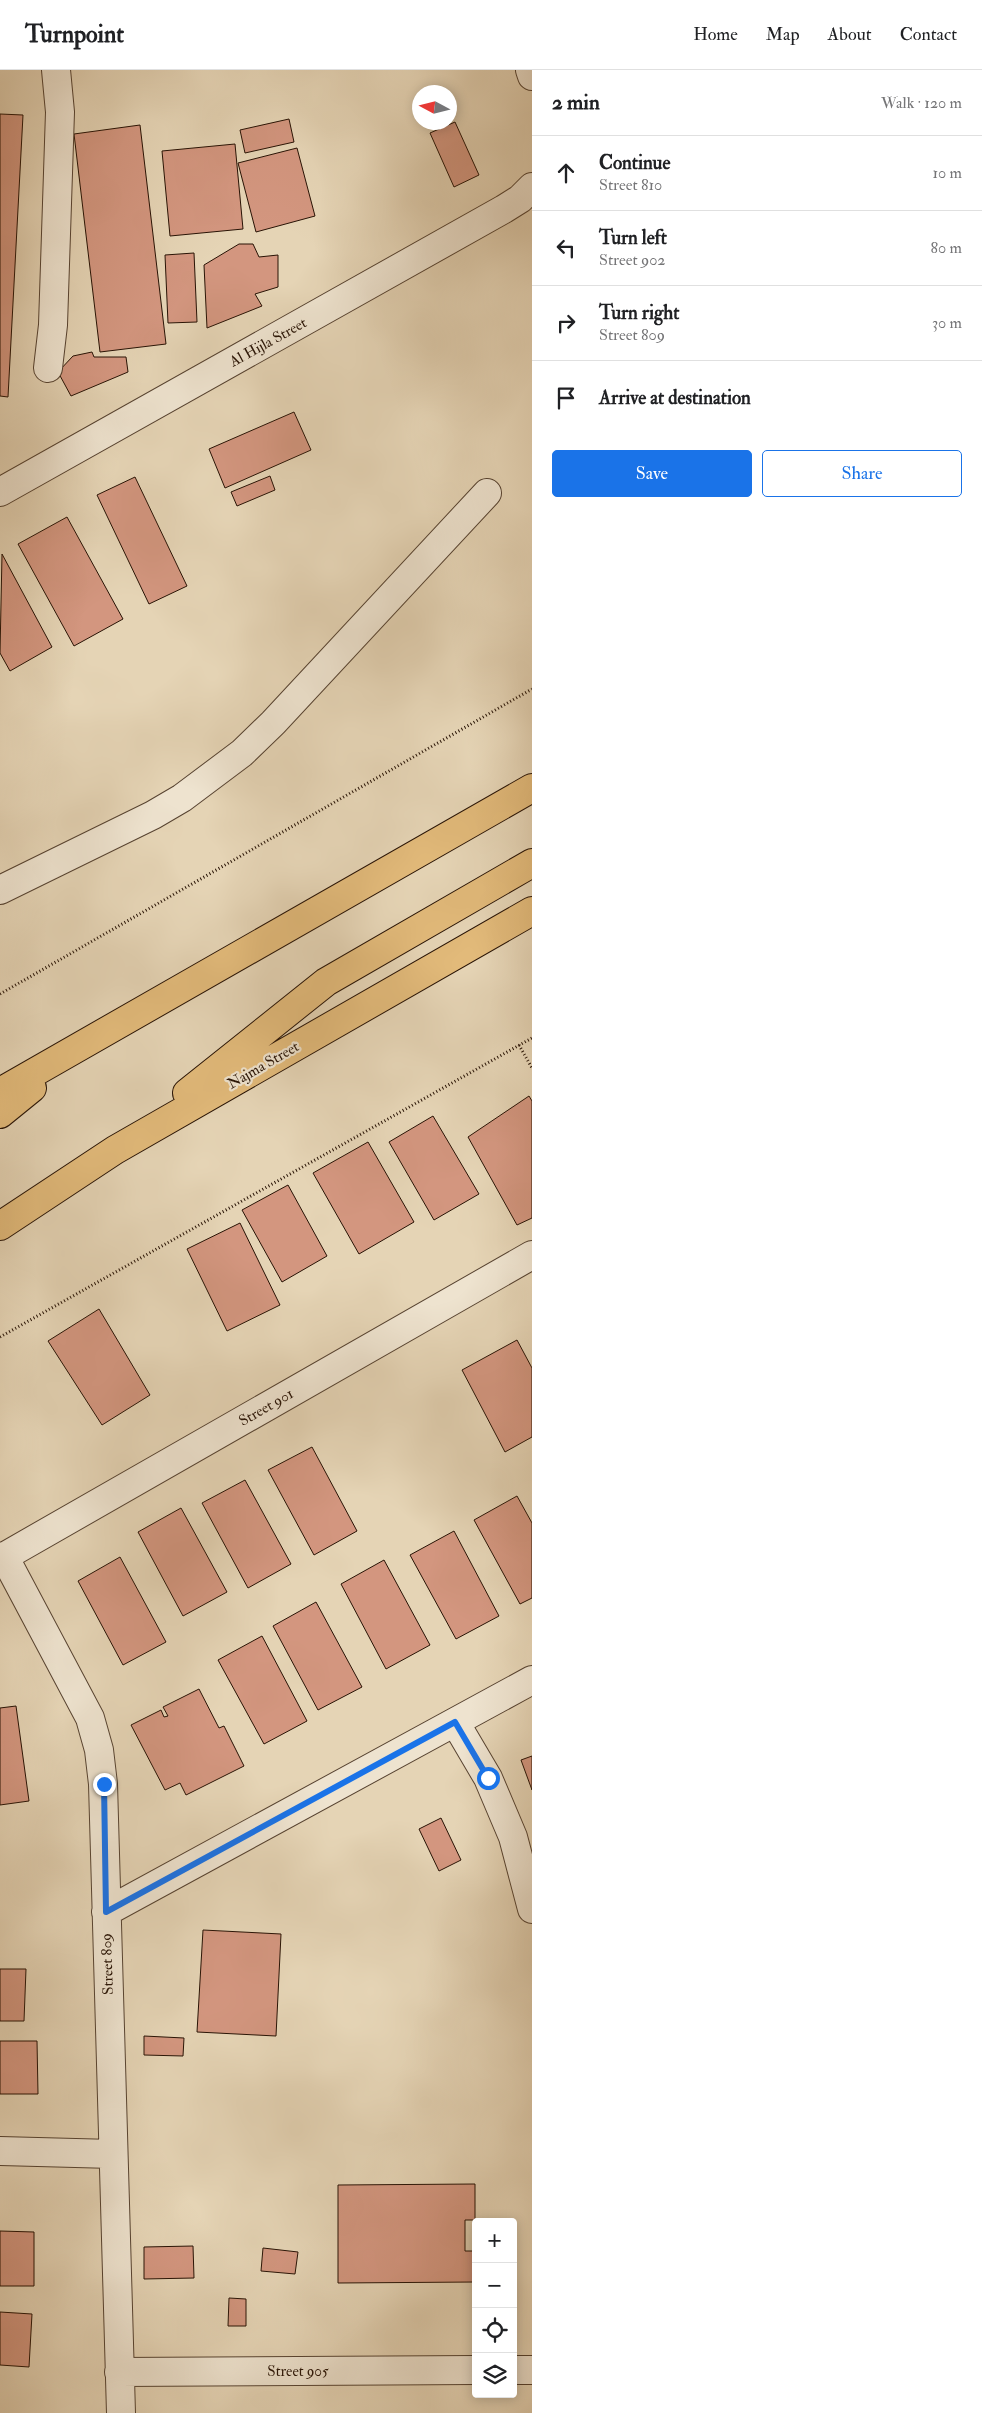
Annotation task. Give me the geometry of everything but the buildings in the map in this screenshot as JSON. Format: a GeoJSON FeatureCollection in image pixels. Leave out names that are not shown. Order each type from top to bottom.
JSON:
{"type":"FeatureCollection","features":[{"type":"Feature","properties":{"kind":"main road"},"geometry":{"type":"LineString","coordinates":[[0,1092],[532,788]]}},
{"type":"Feature","properties":{"kind":"main road"},"geometry":{"type":"LineString","coordinates":[[115,1150],[326,982],[532,863]]}},
{"type":"Feature","properties":{"kind":"main road","name":"Najma Street"},"geometry":{"type":"LineString","coordinates":[[0,1226],[115,1150],[532,911]]}},
{"type":"Feature","properties":{"kind":"main road"},"geometry":{"type":"LineString","coordinates":[[0,1114],[89,1041]]}},
{"type":"Feature","properties":{"kind":"street"},"geometry":{"type":"LineString","coordinates":[[51,70],[60,70]]}},
{"type":"Feature","properties":{"kind":"street"},"geometry":{"type":"LineString","coordinates":[[48,368],[53,325],[60,112],[56,70]]}},
{"type":"Feature","properties":{"kind":"street"},"geometry":{"type":"LineString","coordinates":[[530,70],[532,76]]}},
{"type":"Feature","properties":{"kind":"street","name":"Al Hijla Street"},"geometry":{"type":"LineString","coordinates":[[0,492],[504,209],[520,199],[532,187]]}},
{"type":"Feature","properties":{"kind":"street"},"geometry":{"type":"LineString","coordinates":[[0,890],[154,815],[209,780],[242,753],[272,723],[487,494]]}},
{"type":"Feature","properties":{"kind":"street","name":"Street 901"},"geometry":{"type":"LineString","coordinates":[[2,1557],[532,1255]]}},
{"type":"Feature","properties":{"kind":"street","name":"Street 809"},"geometry":{"type":"LineString","coordinates":[[2,1557],[90,1718],[99,1750],[104,1784],[121,2413]]}},
{"type":"Feature","properties":{"kind":"street"},"geometry":{"type":"LineString","coordinates":[[106,1912],[532,1680]]}},
{"type":"Feature","properties":{"kind":"street"},"geometry":{"type":"LineString","coordinates":[[455,1722],[488,1778],[513,1837],[532,1909]]}},
{"type":"Feature","properties":{"kind":"street"},"geometry":{"type":"LineString","coordinates":[[0,2151],[113,2154]]}},
{"type":"Feature","properties":{"kind":"street","name":"Street 905"},"geometry":{"type":"LineString","coordinates":[[119,2372],[472,2370]]}},
{"type":"Feature","properties":{"kind":"street"},"geometry":{"type":"LineString","coordinates":[[517,2370],[532,2370]]}},
{"type":"Feature","properties":{"kind":"path"},"geometry":{"type":"LineString","coordinates":[[0,994],[532,690]]}},
{"type":"Feature","properties":{"kind":"path"},"geometry":{"type":"LineString","coordinates":[[0,1337],[532,1038]]}},
{"type":"Feature","properties":{"kind":"path"},"geometry":{"type":"LineString","coordinates":[[519,1045],[532,1068]]}},
{"type":"Feature","properties":{"kind":"route"},"geometry":{"type":"LineString","coordinates":[[104,1784],[106,1912],[455,1722],[488,1778]]}}]}
